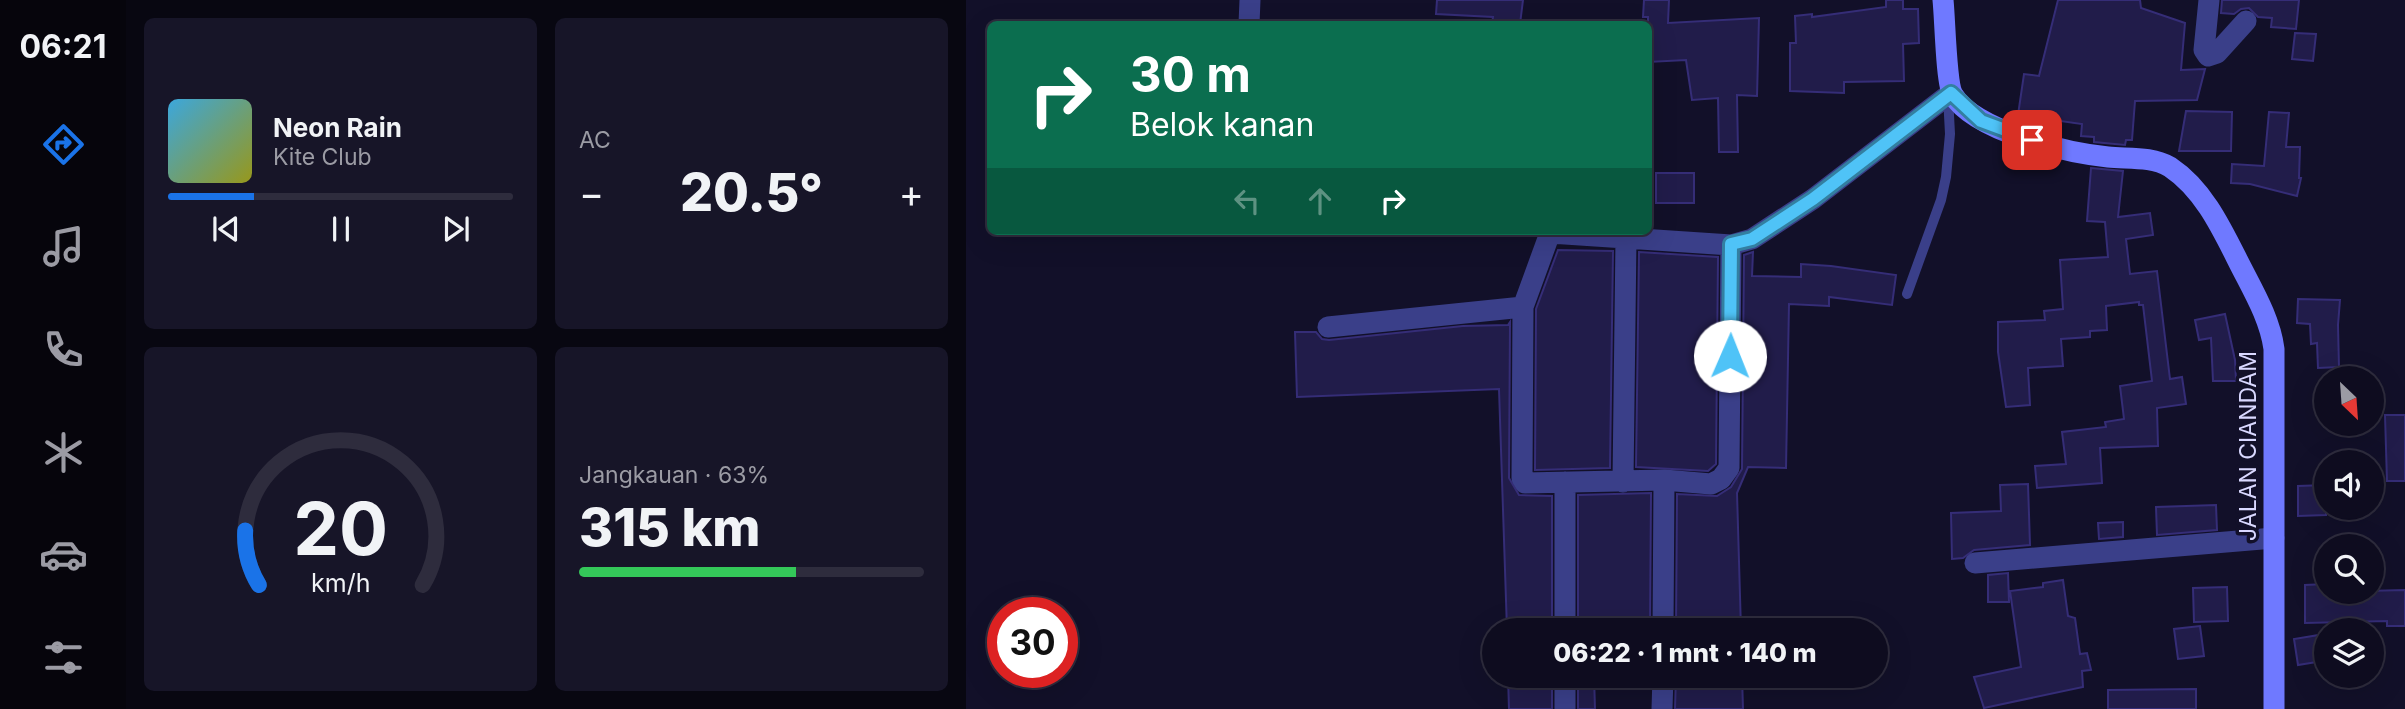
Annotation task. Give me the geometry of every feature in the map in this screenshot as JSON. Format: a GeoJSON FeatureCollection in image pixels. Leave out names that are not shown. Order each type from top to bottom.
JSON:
{"type":"FeatureCollection","features":[{"type":"Feature","properties":{"kind":"street"},"geometry":{"type":"LineString","coordinates":[[1249,21],[1250,0]]}},
{"type":"Feature","properties":{"kind":"street"},"geometry":{"type":"LineString","coordinates":[[1588,235],[1731,244],[1752,239],[1813,199],[1950,95],[1943,0]]}},
{"type":"Feature","properties":{"kind":"street"},"geometry":{"type":"LineString","coordinates":[[2209,0],[2204,50],[2208,56],[2217,53],[2246,21]]}},
{"type":"Feature","properties":{"kind":"street","name":"JALAN CIANDAM"},"geometry":{"type":"LineString","coordinates":[[1950,95],[1981,121],[2057,150],[2146,159],[2167,166],[2189,183],[2204,200],[2232,249],[2272,333],[2274,349],[2274,709]]}},
{"type":"Feature","properties":{"kind":"street"},"geometry":{"type":"LineString","coordinates":[[1549,235],[1522,307],[1522,478],[1525,483],[1664,480],[1710,484],[1721,479],[1729,468],[1731,244]]}},
{"type":"Feature","properties":{"kind":"street"},"geometry":{"type":"LineString","coordinates":[[1623,482],[1626,238]]}},
{"type":"Feature","properties":{"kind":"street"},"geometry":{"type":"LineString","coordinates":[[1328,327],[1522,307]]}},
{"type":"Feature","properties":{"kind":"street"},"geometry":{"type":"LineString","coordinates":[[1663,618],[1664,480]]}},
{"type":"Feature","properties":{"kind":"street"},"geometry":{"type":"LineString","coordinates":[[1565,482],[1565,618]]}},
{"type":"Feature","properties":{"kind":"street"},"geometry":{"type":"LineString","coordinates":[[1975,563],[2274,538]]}},
{"type":"Feature","properties":{"kind":"street"},"geometry":{"type":"LineString","coordinates":[[1565,688],[1566,709]]}},
{"type":"Feature","properties":{"kind":"street"},"geometry":{"type":"LineString","coordinates":[[1662,709],[1663,688]]}},
{"type":"Feature","properties":{"kind":"lane"},"geometry":{"type":"LineString","coordinates":[[1907,294],[1941,201],[1950,134],[1950,95]]}},
{"type":"Feature","properties":{"kind":"building"},"geometry":{"type":"Polygon","coordinates":[[[1437,0],[1523,0],[1520,21],[1492,21],[1493,17],[1436,14],[1437,0]]]}},
{"type":"Feature","properties":{"kind":"building"},"geometry":{"type":"Polygon","coordinates":[[[1644,0],[1669,0],[1668,23],[1759,18],[1757,96],[1737,95],[1738,152],[1719,152],[1718,98],[1692,100],[1686,60],[1652,62],[1652,21],[1643,17],[1644,0]]]}},
{"type":"Feature","properties":{"kind":"building"},"geometry":{"type":"Polygon","coordinates":[[[1886,0],[1903,0],[1903,9],[1918,9],[1919,43],[1903,44],[1904,81],[1844,82],[1844,93],[1790,91],[1790,43],[1796,43],[1795,16],[1812,14],[1812,17],[1886,7],[1886,0]]]}},
{"type":"Feature","properties":{"kind":"building"},"geometry":{"type":"Polygon","coordinates":[[[2058,0],[2140,0],[2141,8],[2185,23],[2181,70],[2205,69],[2197,100],[2135,101],[2132,140],[2126,140],[2125,145],[2094,142],[2094,137],[2081,136],[2082,124],[2018,115],[2024,74],[2039,76],[2058,0]]]}},
{"type":"Feature","properties":{"kind":"building"},"geometry":{"type":"Polygon","coordinates":[[[2222,0],[2299,0],[2296,29],[2271,27],[2272,18],[2258,17],[2249,8],[2234,14],[2221,13],[2222,0]]]}},
{"type":"Feature","properties":{"kind":"building"},"geometry":{"type":"Polygon","coordinates":[[[2295,33],[2316,34],[2313,61],[2292,59],[2295,33]]]}},
{"type":"Feature","properties":{"kind":"building"},"geometry":{"type":"Polygon","coordinates":[[[2186,111],[2232,112],[2231,151],[2179,151],[2186,111]]]}},
{"type":"Feature","properties":{"kind":"building"},"geometry":{"type":"Polygon","coordinates":[[[2269,112],[2289,113],[2286,147],[2300,147],[2301,178],[2297,196],[2250,184],[2231,183],[2232,164],[2264,166],[2269,112]]]}},
{"type":"Feature","properties":{"kind":"building"},"geometry":{"type":"Polygon","coordinates":[[[2091,168],[2123,171],[2118,217],[2150,213],[2153,235],[2126,239],[2130,274],[2157,271],[2170,379],[2182,377],[2186,404],[2157,408],[2158,446],[2100,448],[2102,483],[2037,488],[2035,466],[2066,464],[2062,432],[2106,427],[2105,422],[2124,419],[2120,386],[2152,381],[2143,305],[2139,305],[2139,302],[2106,306],[2107,330],[2090,331],[2090,337],[2061,339],[2063,366],[2028,368],[2030,405],[2006,407],[1998,352],[1998,322],[2045,320],[2044,311],[2063,309],[2060,260],[2108,257],[2105,222],[2087,221],[2091,168]]]}},
{"type":"Feature","properties":{"kind":"building"},"geometry":{"type":"Polygon","coordinates":[[[1656,173],[1694,173],[1694,203],[1656,203],[1656,173]]]}},
{"type":"Feature","properties":{"kind":"building"},"geometry":{"type":"Polygon","coordinates":[[[1558,250],[1613,251],[1610,468],[1535,470],[1536,309],[1558,250]]]}},
{"type":"Feature","properties":{"kind":"building"},"geometry":{"type":"Polygon","coordinates":[[[1639,252],[1718,257],[1716,464],[1708,471],[1636,467],[1639,252]]]}},
{"type":"Feature","properties":{"kind":"building"},"geometry":{"type":"Polygon","coordinates":[[[1753,252],[1752,276],[1801,277],[1801,264],[1896,275],[1892,305],[1829,297],[1829,306],[1789,304],[1786,468],[1748,467],[1737,493],[1741,618],[1676,618],[1677,494],[1717,496],[1731,487],[1742,469],[1744,255],[1753,252]]]}},
{"type":"Feature","properties":{"kind":"building"},"geometry":{"type":"Polygon","coordinates":[[[2298,299],[2340,300],[2339,366],[2318,366],[2317,343],[2311,344],[2310,324],[2297,323],[2298,299]]]}},
{"type":"Feature","properties":{"kind":"building"},"geometry":{"type":"Polygon","coordinates":[[[2225,314],[2235,360],[2236,381],[2213,381],[2211,338],[2199,340],[2195,320],[2225,314]]]}},
{"type":"Feature","properties":{"kind":"building"},"geometry":{"type":"Polygon","coordinates":[[[1510,322],[1509,478],[1519,495],[1552,496],[1552,618],[1507,618],[1499,389],[1297,397],[1295,332],[1316,332],[1322,339],[1329,340],[1463,326],[1508,325],[1510,322]]]}},
{"type":"Feature","properties":{"kind":"building"},"geometry":{"type":"Polygon","coordinates":[[[2385,415],[2405,415],[2405,481],[2387,481],[2385,415]]]}},
{"type":"Feature","properties":{"kind":"building"},"geometry":{"type":"Polygon","coordinates":[[[2028,484],[2030,545],[1974,550],[1963,558],[1952,559],[1951,513],[2001,511],[2000,485],[2028,484]]]}},
{"type":"Feature","properties":{"kind":"building"},"geometry":{"type":"Polygon","coordinates":[[[2314,485],[2314,515],[2298,516],[2298,486],[2314,485]]]}},
{"type":"Feature","properties":{"kind":"building"},"geometry":{"type":"Polygon","coordinates":[[[1651,493],[1650,618],[1578,618],[1578,495],[1651,493]]]}},
{"type":"Feature","properties":{"kind":"building"},"geometry":{"type":"Polygon","coordinates":[[[2216,505],[2217,530],[2157,535],[2156,507],[2216,505]]]}},
{"type":"Feature","properties":{"kind":"building"},"geometry":{"type":"Polygon","coordinates":[[[2123,522],[2123,537],[2099,539],[2098,523],[2123,522]]]}},
{"type":"Feature","properties":{"kind":"building"},"geometry":{"type":"Polygon","coordinates":[[[2008,573],[2009,602],[1988,602],[1988,575],[2008,573]]]}},
{"type":"Feature","properties":{"kind":"building"},"geometry":{"type":"Polygon","coordinates":[[[2063,580],[2068,616],[2075,618],[2080,654],[2087,653],[2091,670],[2082,671],[2083,687],[1984,708],[1974,677],[2021,667],[2010,591],[2043,587],[2043,583],[2063,580]]]}},
{"type":"Feature","properties":{"kind":"building"},"geometry":{"type":"Polygon","coordinates":[[[2305,585],[2314,585],[2314,604],[2384,604],[2384,591],[2405,590],[2405,626],[2387,626],[2384,618],[2314,618],[2314,623],[2305,623],[2305,585]]]}},
{"type":"Feature","properties":{"kind":"building"},"geometry":{"type":"Polygon","coordinates":[[[2227,587],[2228,621],[2194,622],[2193,588],[2227,587]]]}},
{"type":"Feature","properties":{"kind":"building"},"geometry":{"type":"Polygon","coordinates":[[[2200,626],[2204,656],[2178,659],[2174,629],[2200,626]]]}},
{"type":"Feature","properties":{"kind":"building"},"geometry":{"type":"Polygon","coordinates":[[[2314,636],[2314,662],[2298,665],[2294,639],[2314,636]]]}},
{"type":"Feature","properties":{"kind":"building"},"geometry":{"type":"Polygon","coordinates":[[[1508,688],[1552,688],[1552,709],[1509,709],[1508,688]]]}},
{"type":"Feature","properties":{"kind":"building"},"geometry":{"type":"Polygon","coordinates":[[[1578,688],[1594,688],[1595,709],[1578,709],[1578,688]]]}},
{"type":"Feature","properties":{"kind":"building"},"geometry":{"type":"Polygon","coordinates":[[[1676,688],[1742,688],[1743,709],[1675,709],[1676,688]]]}},
{"type":"Feature","properties":{"kind":"building"},"geometry":{"type":"Polygon","coordinates":[[[2196,689],[2196,709],[2108,709],[2108,690],[2196,689]]]}},
{"type":"Feature","properties":{"kind":"route"},"geometry":{"type":"LineString","coordinates":[[1730,356],[1731,244],[1752,239],[1813,199],[1951,93],[1981,121],[2032,140]]}}]}
